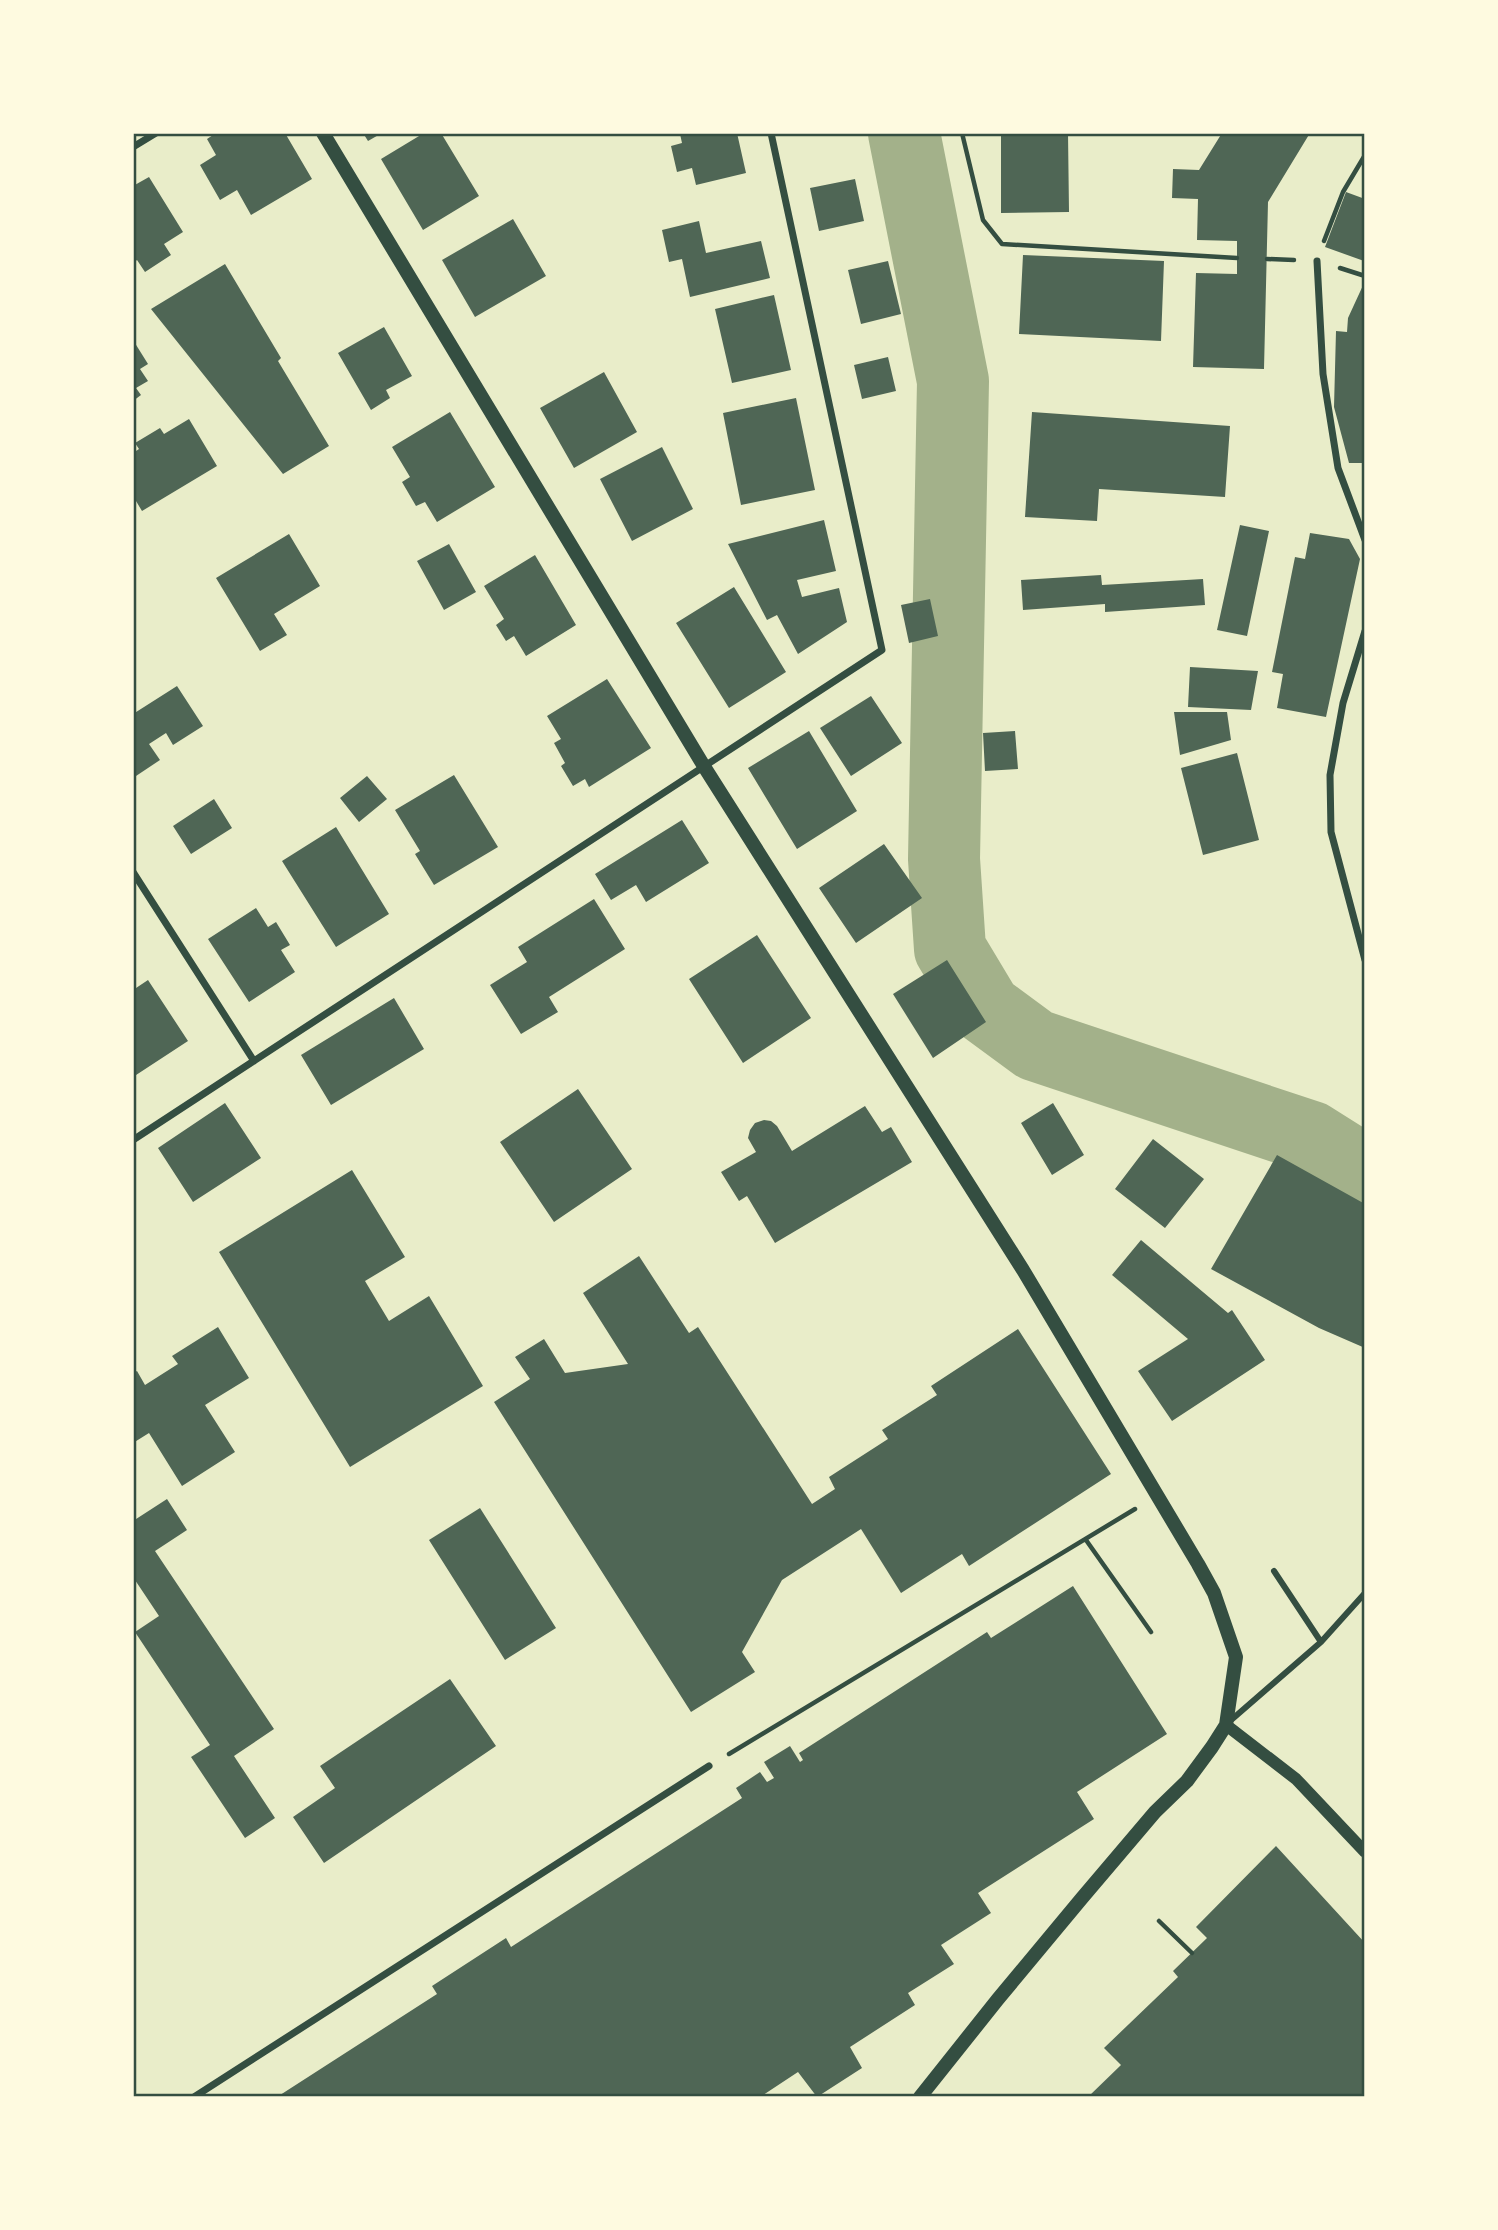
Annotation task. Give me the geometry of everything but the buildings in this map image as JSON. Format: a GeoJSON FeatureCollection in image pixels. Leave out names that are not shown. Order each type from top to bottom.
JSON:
{"type":"FeatureCollection","features":[{"type":"Feature","properties":{"kind":"main road"},"geometry":{"type":"LineString","coordinates":[[323,133],[705,768],[1023,1270],[1214,1593],[1236,1657],[1226,1725],[1212,1747],[1187,1781],[1155,1812],[998,1998],[920,2097]]}},
{"type":"Feature","properties":{"kind":"street"},"geometry":{"type":"LineString","coordinates":[[133,147],[156,133]]}},
{"type":"Feature","properties":{"kind":"street"},"geometry":{"type":"LineString","coordinates":[[133,1140],[882,650],[771,133]]}},
{"type":"Feature","properties":{"kind":"street"},"geometry":{"type":"LineString","coordinates":[[1317,261],[1323,374],[1338,468],[1365,540]]}},
{"type":"Feature","properties":{"kind":"street"},"geometry":{"type":"LineString","coordinates":[[1365,631],[1343,703],[1329,775],[1331,832],[1365,960]]}},
{"type":"Feature","properties":{"kind":"street"},"geometry":{"type":"LineString","coordinates":[[133,873],[254,1061]]}},
{"type":"Feature","properties":{"kind":"street"},"geometry":{"type":"LineString","coordinates":[[1274,1571],[1321,1642]]}},
{"type":"Feature","properties":{"kind":"street"},"geometry":{"type":"LineString","coordinates":[[1365,1593],[1321,1642],[1226,1725],[1296,1779],[1365,1852]]}},
{"type":"Feature","properties":{"kind":"street"},"geometry":{"type":"LineString","coordinates":[[194,2097],[709,1766]]}},
{"type":"Feature","properties":{"kind":"path"},"geometry":{"type":"LineString","coordinates":[[962,133],[983,220],[1002,244],[1237,258]]}},
{"type":"Feature","properties":{"kind":"path"},"geometry":{"type":"LineString","coordinates":[[1317,261],[1343,192],[1365,155]]}},
{"type":"Feature","properties":{"kind":"path"},"geometry":{"type":"LineString","coordinates":[[709,1766],[1086,1540],[1156,1495]]}},
{"type":"Feature","properties":{"kind":"path"},"geometry":{"type":"LineString","coordinates":[[1086,1540],[1152,1632]]}},
{"type":"Feature","properties":{"kind":"path"},"geometry":{"type":"LineString","coordinates":[[1159,1921],[1192,1953]]}},
{"type":"Feature","properties":{"kind":"waterway"},"geometry":{"type":"LineString","coordinates":[[904,133],[953,381],[944,859],[950,949],[986,1009],[1035,1045],[1311,1137],[1365,1171]]}}]}
